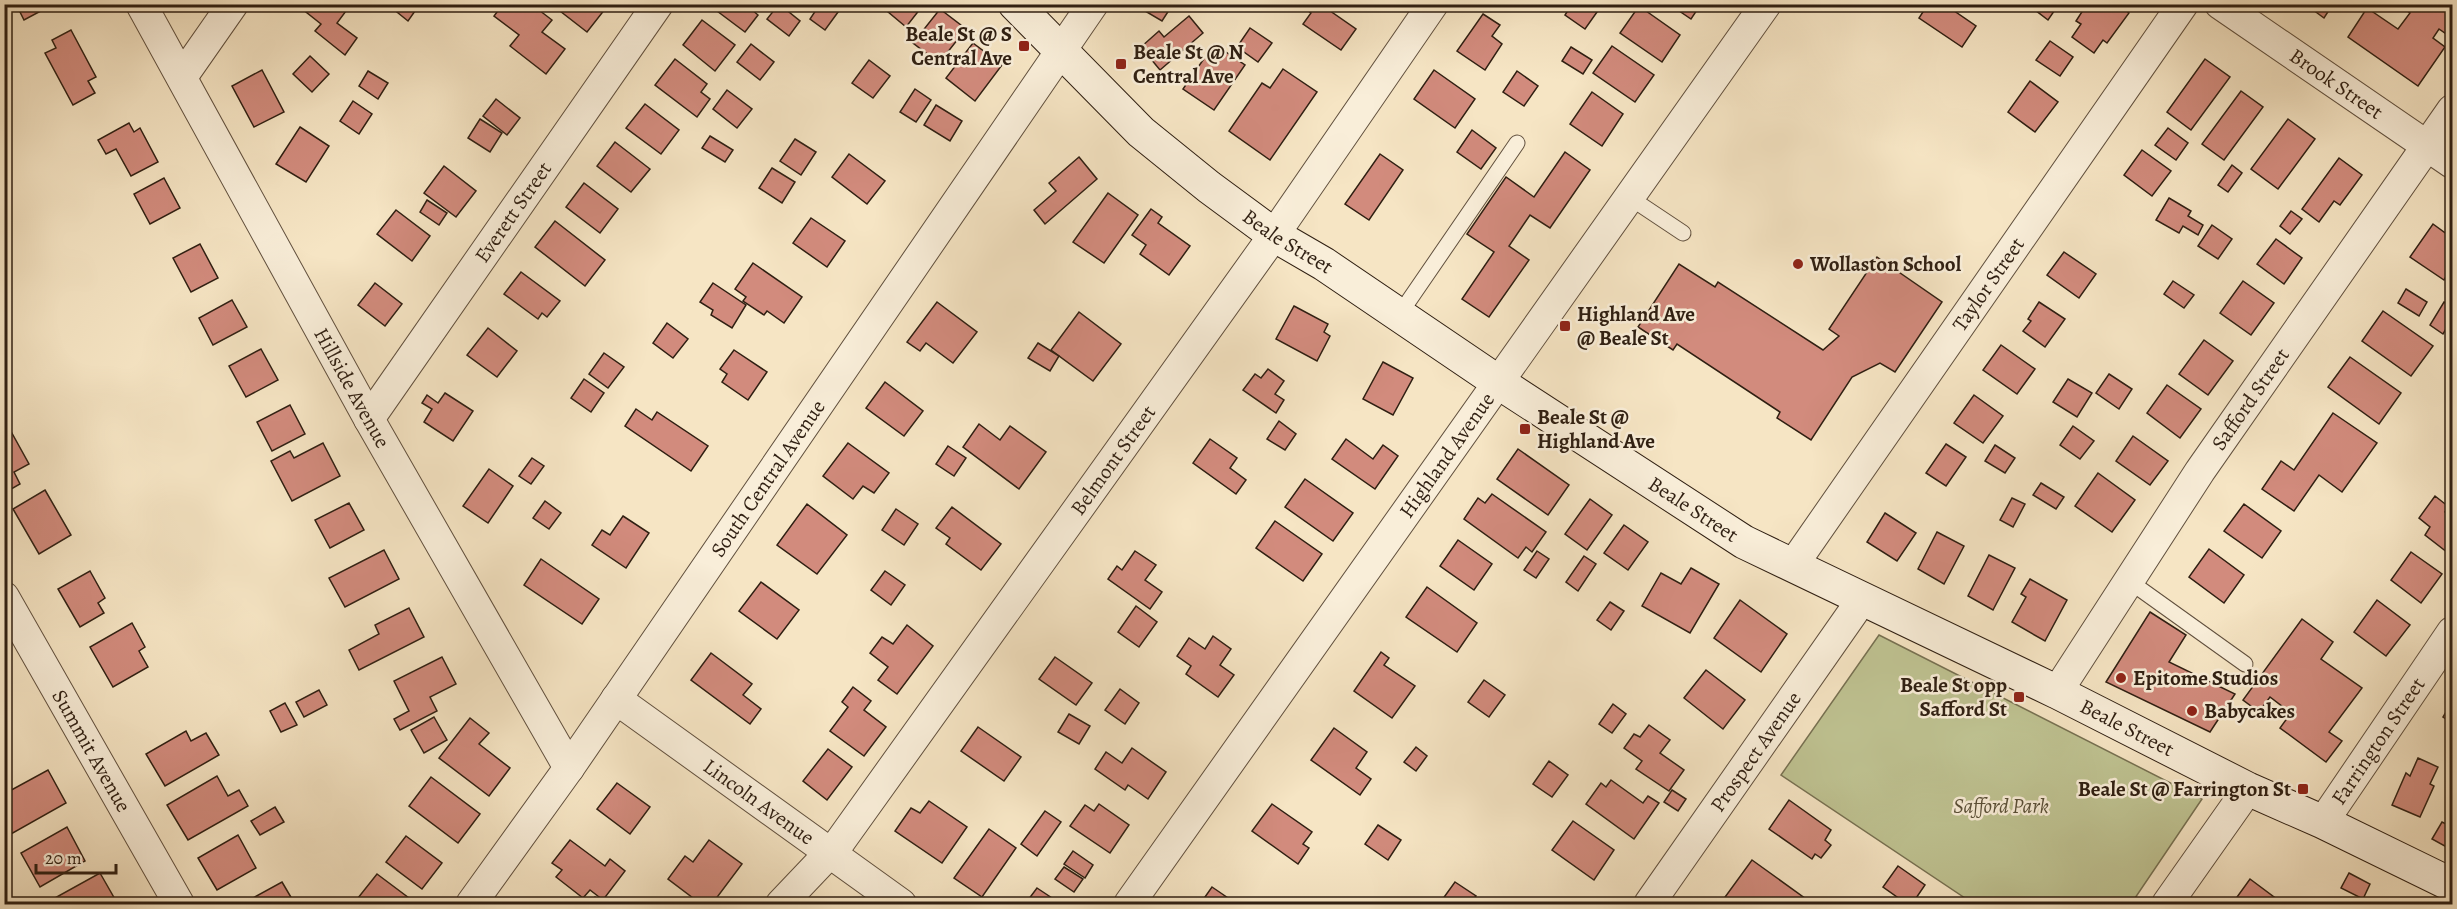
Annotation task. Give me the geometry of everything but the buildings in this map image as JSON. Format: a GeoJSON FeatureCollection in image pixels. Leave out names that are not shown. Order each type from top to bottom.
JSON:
{"type":"FeatureCollection","features":[{"type":"Feature","properties":{"kind":"main road","name":"Beale Street"},"geometry":{"type":"LineString","coordinates":[[1015,4],[1141,132],[1209,187],[1274,235],[1324,264],[1498,382],[1744,542],[2057,692],[2248,789],[2323,822],[2452,885]]}},
{"type":"Feature","properties":{"kind":"street","name":"Hillside Avenue"},"geometry":{"type":"LineString","coordinates":[[141,4],[369,419],[568,768]]}},
{"type":"Feature","properties":{"kind":"street"},"geometry":{"type":"LineString","coordinates":[[182,77],[233,4]]}},
{"type":"Feature","properties":{"kind":"street","name":"Everett Street"},"geometry":{"type":"LineString","coordinates":[[369,419],[658,4]]}},
{"type":"Feature","properties":{"kind":"street","name":"South Central Avenue"},"geometry":{"type":"LineString","coordinates":[[471,904],[616,699],[1093,4]]}},
{"type":"Feature","properties":{"kind":"street","name":"Belmont Street"},"geometry":{"type":"LineString","coordinates":[[781,904],[839,843],[1274,235],[1433,4]]}},
{"type":"Feature","properties":{"kind":"street","name":"Highland Avenue"},"geometry":{"type":"LineString","coordinates":[[1129,904],[1766,4]]}},
{"type":"Feature","properties":{"kind":"street","name":"Taylor Street"},"geometry":{"type":"LineString","coordinates":[[1793,565],[2183,4]]}},
{"type":"Feature","properties":{"kind":"street","name":"Brook Street"},"geometry":{"type":"LineString","coordinates":[[2220,4],[2452,163]]}},
{"type":"Feature","properties":{"kind":"street","name":"Safford Street"},"geometry":{"type":"LineString","coordinates":[[2057,692],[2200,471],[2452,110]]}},
{"type":"Feature","properties":{"kind":"street","name":"Summit Avenue"},"geometry":{"type":"LineString","coordinates":[[4,597],[178,904]]}},
{"type":"Feature","properties":{"kind":"street","name":"Prospect Avenue"},"geometry":{"type":"LineString","coordinates":[[1649,904],[1863,598]]}},
{"type":"Feature","properties":{"kind":"street","name":"Farrington Street"},"geometry":{"type":"LineString","coordinates":[[2323,822],[2452,632]]}},
{"type":"Feature","properties":{"kind":"street","name":"Lincoln Avenue"},"geometry":{"type":"LineString","coordinates":[[616,699],[901,904]]}},
{"type":"Feature","properties":{"kind":"street"},"geometry":{"type":"LineString","coordinates":[[2167,904],[2248,789]]}},
{"type":"Feature","properties":{"kind":"lane"},"geometry":{"type":"LineString","coordinates":[[1399,315],[1517,142]]}},
{"type":"Feature","properties":{"kind":"lane"},"geometry":{"type":"LineString","coordinates":[[1629,197],[1683,233]]}},
{"type":"Feature","properties":{"kind":"lane"},"geometry":{"type":"LineString","coordinates":[[2129,581],[2245,664]]}},
{"type":"Feature","properties":{"kind":"green space","name":"Safford Park"},"geometry":{"type":"Polygon","coordinates":[[[1879,635],[2202,799],[2131,904],[1974,904],[1781,775],[1879,635]]]}},
{"type":"Feature","properties":{"kind":"place","name":"Beale St @ S Central Ave"},"geometry":{"type":"Point","coordinates":[1024,46]}},
{"type":"Feature","properties":{"kind":"place","name":"Beale St @ N Central Ave"},"geometry":{"type":"Point","coordinates":[1121,64]}},
{"type":"Feature","properties":{"kind":"place","name":"Wollaston School"},"geometry":{"type":"Point","coordinates":[1798,264]}},
{"type":"Feature","properties":{"kind":"place","name":"Highland Ave @ Beale St"},"geometry":{"type":"Point","coordinates":[1565,326]}},
{"type":"Feature","properties":{"kind":"place","name":"Beale St @ Highland Ave"},"geometry":{"type":"Point","coordinates":[1525,429]}},
{"type":"Feature","properties":{"kind":"place","name":"Epitome Studios"},"geometry":{"type":"Point","coordinates":[2121,678]}},
{"type":"Feature","properties":{"kind":"place","name":"Beale St opp Safford St"},"geometry":{"type":"Point","coordinates":[2019,697]}},
{"type":"Feature","properties":{"kind":"place","name":"Babycakes"},"geometry":{"type":"Point","coordinates":[2192,711]}},
{"type":"Feature","properties":{"kind":"place","name":"Beale St @ Farrington St"},"geometry":{"type":"Point","coordinates":[2303,789]}}]}
